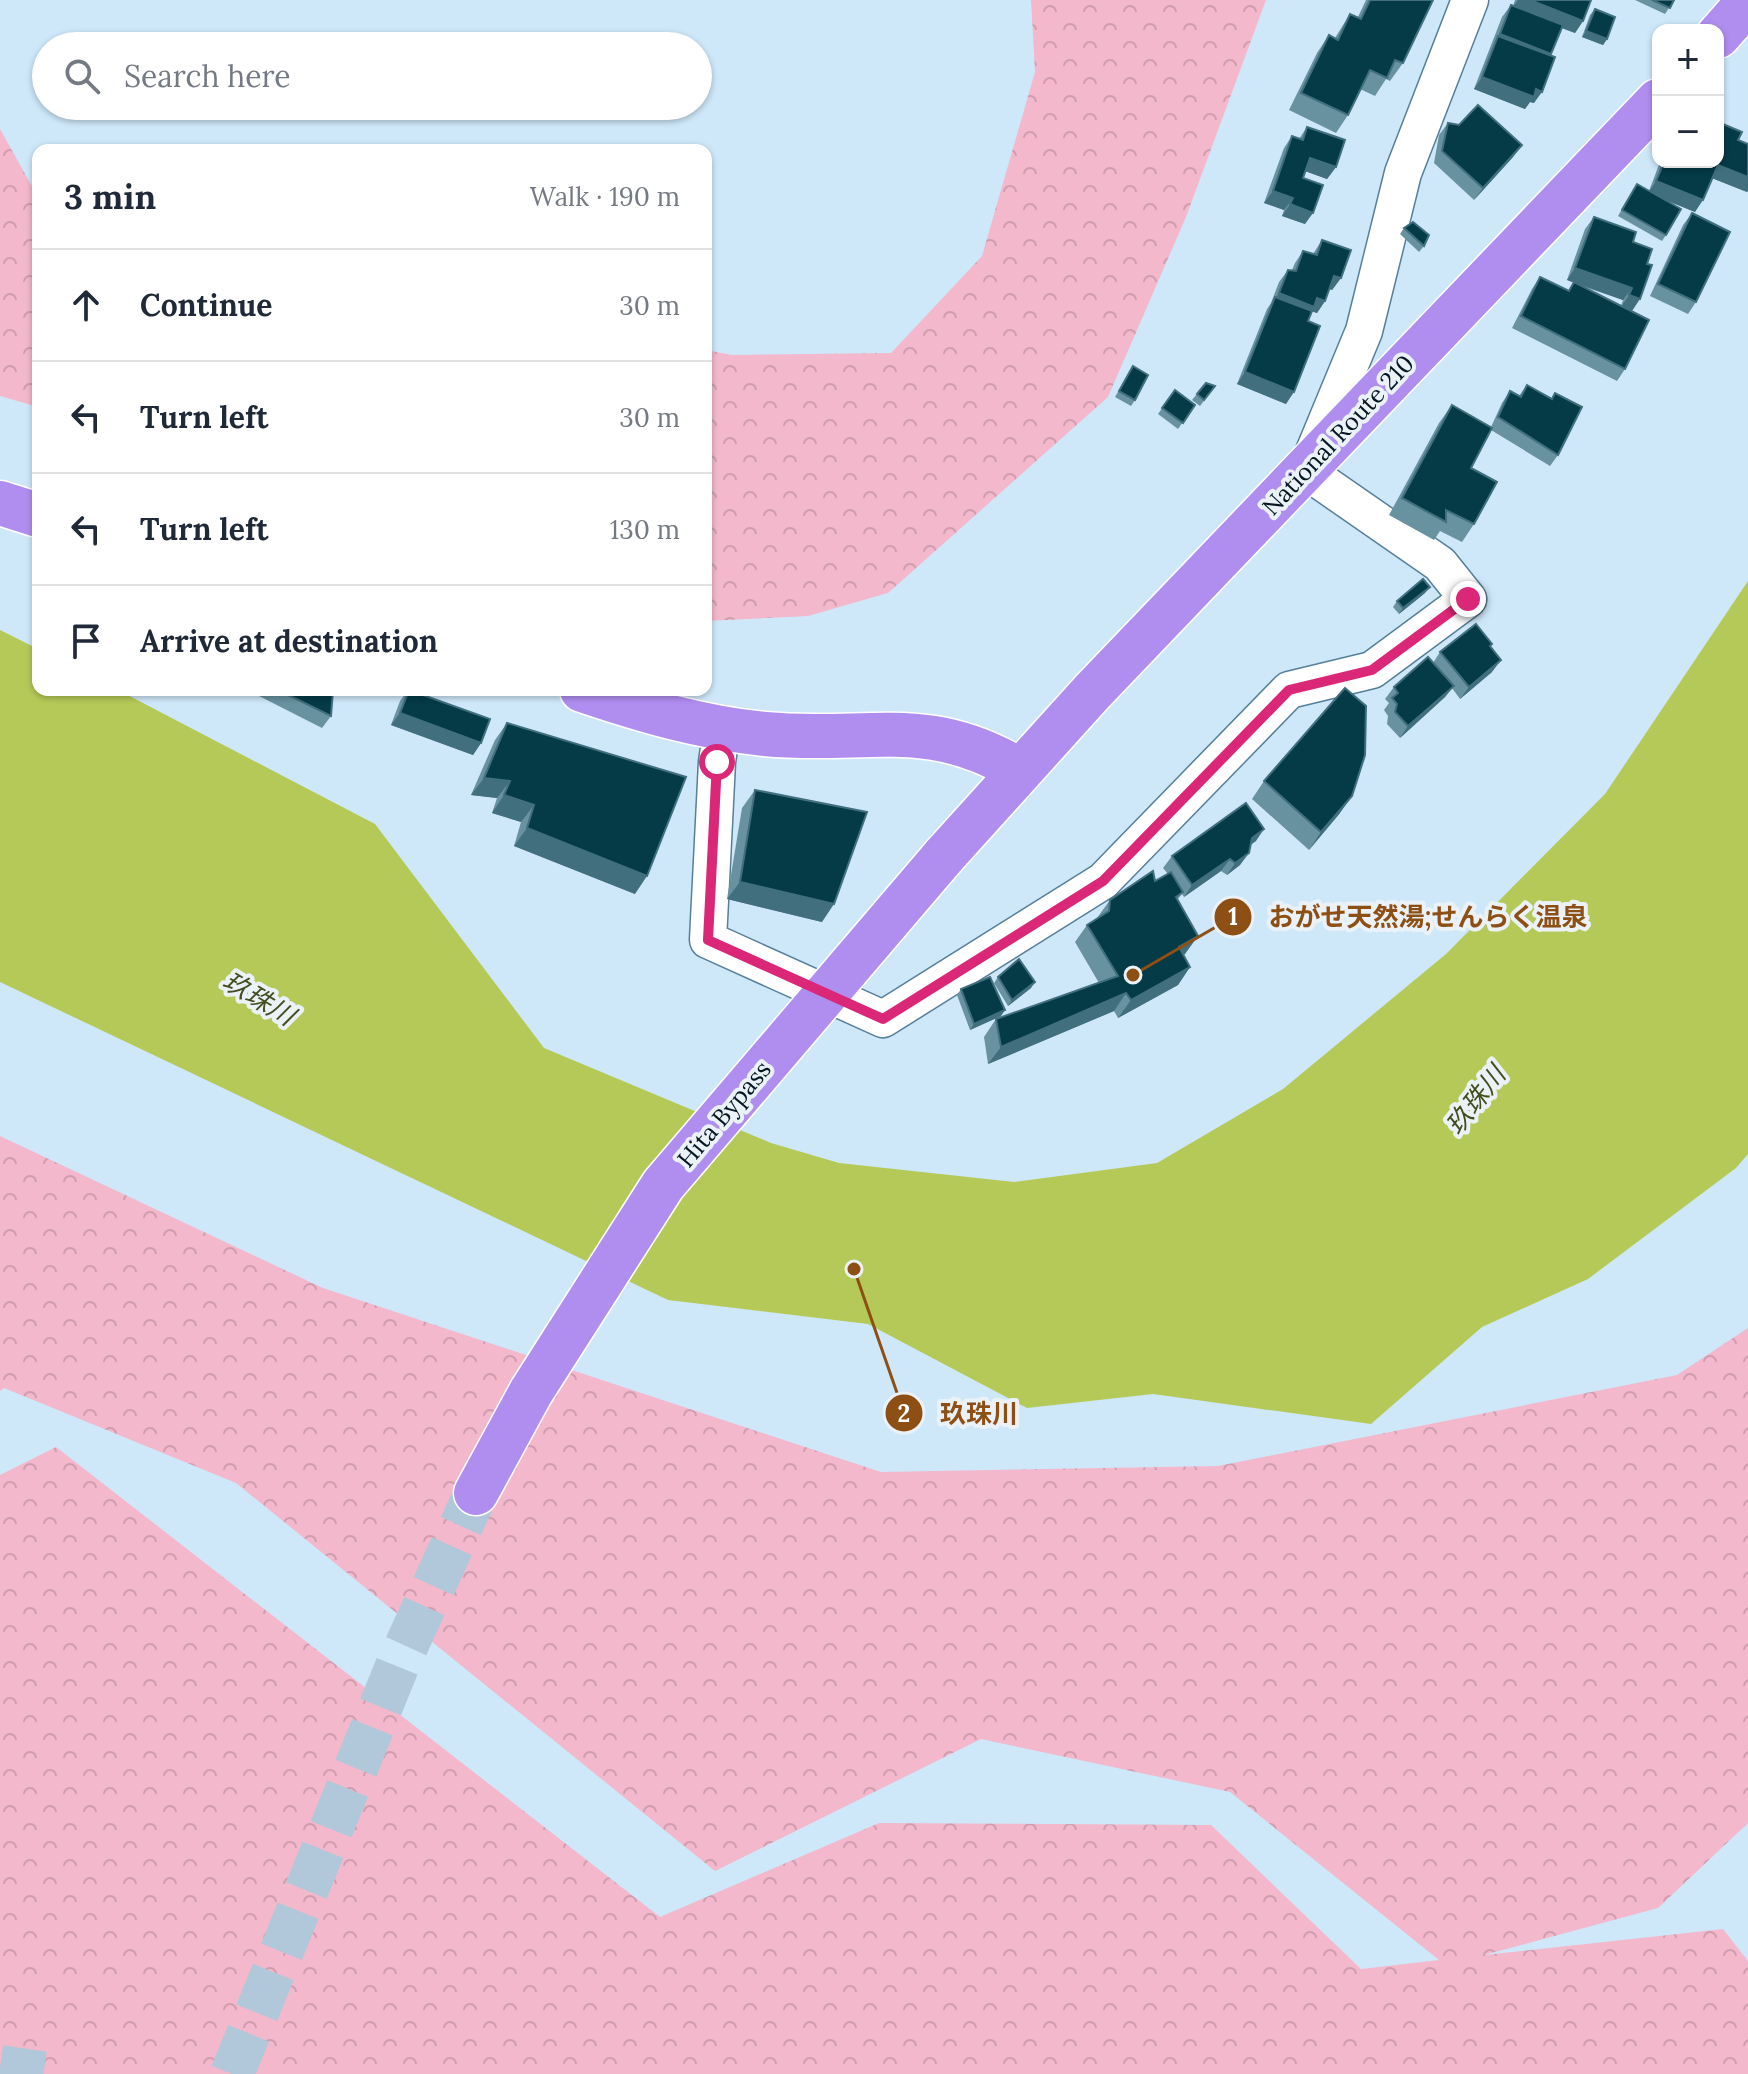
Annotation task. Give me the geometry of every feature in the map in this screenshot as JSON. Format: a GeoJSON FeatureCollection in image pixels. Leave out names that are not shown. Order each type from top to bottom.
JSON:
{"type":"FeatureCollection","features":[{"type":"Feature","properties":{"kind":"highway"},"geometry":{"type":"LineString","coordinates":[[1724,29],[1748,2]]}},
{"type":"Feature","properties":{"kind":"highway","name":"National Route 210"},"geometry":{"type":"LineString","coordinates":[[1019,770],[1652,107]]}},
{"type":"Feature","properties":{"kind":"highway"},"geometry":{"type":"LineString","coordinates":[[0,503],[32,513]]}},
{"type":"Feature","properties":{"kind":"highway"},"geometry":{"type":"LineString","coordinates":[[600,696],[636,708],[765,734],[838,737],[923,734],[993,754],[1019,770]]}},
{"type":"Feature","properties":{"kind":"highway","name":"Hita Bypass"},"geometry":{"type":"LineString","coordinates":[[476,1493],[531,1392],[663,1185],[1019,770]]}},
{"type":"Feature","properties":{"kind":"street"},"geometry":{"type":"LineString","coordinates":[[722,727],[717,762],[708,940],[883,1019],[1103,881],[1289,690],[1372,670],[1468,599],[1440,564],[1306,471],[1364,331],[1403,173],[1470,0]]}},
{"type":"Feature","properties":{"kind":"green space"},"geometry":{"type":"Polygon","coordinates":[[[1031,0],[1266,0],[1186,217],[1108,397],[888,593],[808,616],[712,621],[712,351],[732,355],[891,353],[982,256],[1035,72],[1031,0]]]}},
{"type":"Feature","properties":{"kind":"green space"},"geometry":{"type":"Polygon","coordinates":[[[0,129],[32,186],[32,405],[0,396],[0,129]]]}},
{"type":"Feature","properties":{"kind":"green space"},"geometry":{"type":"Polygon","coordinates":[[[0,1136],[323,1288],[881,1472],[1218,1466],[1677,1375],[1748,1328],[1748,1823],[1658,1908],[1484,1955],[1723,1929],[1748,1961],[1748,2074],[0,2074],[0,1475],[56,1447],[660,1917],[879,1823],[1211,1825],[1361,1969],[1439,1960],[1230,1792],[981,1739],[715,1871],[236,1483],[4,1388],[0,1391],[0,1136]]]}},
{"type":"Feature","properties":{"kind":"water"},"geometry":{"type":"Polygon","coordinates":[[[1748,581],[1748,1154],[1736,1168],[1588,1279],[1482,1327],[1371,1424],[1153,1394],[1027,1408],[868,1324],[668,1300],[0,982],[0,630],[32,646],[32,696],[130,696],[375,824],[544,1048],[771,1143],[839,1163],[1014,1182],[1157,1163],[1283,1089],[1446,954],[1605,794],[1748,581]]]}},
{"type":"Feature","properties":{"kind":"building"},"geometry":{"type":"Polygon","coordinates":[[[1370,0],[1433,0],[1403,63],[1395,60],[1387,78],[1370,70],[1348,115],[1301,93],[1329,35],[1338,40],[1350,14],[1361,19],[1370,0]]]}},
{"type":"Feature","properties":{"kind":"building"},"geometry":{"type":"Polygon","coordinates":[[[1530,0],[1591,0],[1583,21],[1530,0]]]}},
{"type":"Feature","properties":{"kind":"building"},"geometry":{"type":"Polygon","coordinates":[[[1652,0],[1674,0],[1670,8],[1652,0]]]}},
{"type":"Feature","properties":{"kind":"building"},"geometry":{"type":"Polygon","coordinates":[[[1511,5],[1563,25],[1551,54],[1500,34],[1511,5]]]}},
{"type":"Feature","properties":{"kind":"building"},"geometry":{"type":"Polygon","coordinates":[[[1595,9],[1615,17],[1607,39],[1586,31],[1595,9]]]}},
{"type":"Feature","properties":{"kind":"building"},"geometry":{"type":"Polygon","coordinates":[[[1498,36],[1555,57],[1542,92],[1536,89],[1534,97],[1482,77],[1498,36]]]}},
{"type":"Feature","properties":{"kind":"building"},"geometry":{"type":"Polygon","coordinates":[[[1478,105],[1522,145],[1483,188],[1442,151],[1448,123],[1459,125],[1478,105]]]}},
{"type":"Feature","properties":{"kind":"building"},"geometry":{"type":"Polygon","coordinates":[[[1724,124],[1742,132],[1738,140],[1748,144],[1748,177],[1724,167],[1724,124]]]}},
{"type":"Feature","properties":{"kind":"building"},"geometry":{"type":"Polygon","coordinates":[[[1307,127],[1345,140],[1336,167],[1310,158],[1303,178],[1323,185],[1313,213],[1290,204],[1293,198],[1273,191],[1292,136],[1303,140],[1307,127]]]}},
{"type":"Feature","properties":{"kind":"building"},"geometry":{"type":"Polygon","coordinates":[[[1661,168],[1717,168],[1703,200],[1656,181],[1661,168]]]}},
{"type":"Feature","properties":{"kind":"building"},"geometry":{"type":"Polygon","coordinates":[[[1637,184],[1681,209],[1666,235],[1622,210],[1637,184]]]}},
{"type":"Feature","properties":{"kind":"building"},"geometry":{"type":"Polygon","coordinates":[[[1692,213],[1730,232],[1696,302],[1658,284],[1692,213]]]}},
{"type":"Feature","properties":{"kind":"building"},"geometry":{"type":"Polygon","coordinates":[[[1594,217],[1636,232],[1633,242],[1652,249],[1647,264],[1652,265],[1640,299],[1629,295],[1632,288],[1575,268],[1594,217]]]}},
{"type":"Feature","properties":{"kind":"building"},"geometry":{"type":"Polygon","coordinates":[[[1413,222],[1429,235],[1424,246],[1404,228],[1413,222]]]}},
{"type":"Feature","properties":{"kind":"building"},"geometry":{"type":"Polygon","coordinates":[[[1322,240],[1351,250],[1341,278],[1334,276],[1325,301],[1317,298],[1314,307],[1279,293],[1288,270],[1296,271],[1303,251],[1317,255],[1322,240]]]}},
{"type":"Feature","properties":{"kind":"building"},"geometry":{"type":"Polygon","coordinates":[[[1540,277],[1569,291],[1574,282],[1649,320],[1625,369],[1521,316],[1540,277]]]}},
{"type":"Feature","properties":{"kind":"building"},"geometry":{"type":"Polygon","coordinates":[[[1275,297],[1312,311],[1308,321],[1320,326],[1294,392],[1245,372],[1275,297]]]}},
{"type":"Feature","properties":{"kind":"building"},"geometry":{"type":"Polygon","coordinates":[[[1133,366],[1148,375],[1135,400],[1119,391],[1133,366]]]}},
{"type":"Feature","properties":{"kind":"building"},"geometry":{"type":"Polygon","coordinates":[[[1206,383],[1215,386],[1204,400],[1197,394],[1206,383]]]}},
{"type":"Feature","properties":{"kind":"building"},"geometry":{"type":"Polygon","coordinates":[[[1527,385],[1552,399],[1555,393],[1582,407],[1558,455],[1498,417],[1510,391],[1521,397],[1527,385]]]}},
{"type":"Feature","properties":{"kind":"building"},"geometry":{"type":"Polygon","coordinates":[[[1175,390],[1195,405],[1183,423],[1162,408],[1175,390]]]}},
{"type":"Feature","properties":{"kind":"building"},"geometry":{"type":"Polygon","coordinates":[[[1452,405],[1492,428],[1471,468],[1497,482],[1474,524],[1446,510],[1446,522],[1402,498],[1452,405]]]}},
{"type":"Feature","properties":{"kind":"building"},"geometry":{"type":"Polygon","coordinates":[[[1423,579],[1430,587],[1403,608],[1397,601],[1423,579]]]}},
{"type":"Feature","properties":{"kind":"building"},"geometry":{"type":"Polygon","coordinates":[[[1476,624],[1501,660],[1469,687],[1440,652],[1476,624]]]}},
{"type":"Feature","properties":{"kind":"building"},"geometry":{"type":"Polygon","coordinates":[[[1428,657],[1454,686],[1408,726],[1395,712],[1397,704],[1392,698],[1398,693],[1394,687],[1428,657]]]}},
{"type":"Feature","properties":{"kind":"building"},"geometry":{"type":"Polygon","coordinates":[[[1345,688],[1366,706],[1365,755],[1352,796],[1321,832],[1264,781],[1345,688]]]}},
{"type":"Feature","properties":{"kind":"building"},"geometry":{"type":"Polygon","coordinates":[[[290,696],[333,696],[331,716],[290,696]]]}},
{"type":"Feature","properties":{"kind":"building"},"geometry":{"type":"Polygon","coordinates":[[[407,696],[426,696],[490,719],[481,743],[400,713],[407,696]]]}},
{"type":"Feature","properties":{"kind":"building"},"geometry":{"type":"Polygon","coordinates":[[[507,723],[686,777],[647,876],[527,828],[534,805],[504,795],[510,781],[484,778],[507,723]]]}},
{"type":"Feature","properties":{"kind":"building"},"geometry":{"type":"Polygon","coordinates":[[[755,790],[867,812],[834,904],[740,882],[755,790]]]}},
{"type":"Feature","properties":{"kind":"building"},"geometry":{"type":"Polygon","coordinates":[[[1246,803],[1264,829],[1252,838],[1249,853],[1235,863],[1230,859],[1192,885],[1172,856],[1246,803]]]}},
{"type":"Feature","properties":{"kind":"building"},"geometry":{"type":"Polygon","coordinates":[[[1153,871],[1155,881],[1171,872],[1183,892],[1176,897],[1198,936],[1179,947],[1190,967],[1131,1000],[1126,993],[1001,1047],[996,1019],[1118,976],[1087,925],[1109,911],[1110,900],[1153,871]]]}},
{"type":"Feature","properties":{"kind":"building"},"geometry":{"type":"Polygon","coordinates":[[[1019,959],[1035,982],[1012,1000],[998,977],[1019,959]]]}},
{"type":"Feature","properties":{"kind":"building"},"geometry":{"type":"Polygon","coordinates":[[[990,977],[1005,1010],[974,1024],[961,989],[990,977]]]}},
{"type":"Feature","properties":{"kind":"tunnel"},"geometry":{"type":"LineString","coordinates":[[232,2074],[398,1664],[476,1493]]}},
{"type":"Feature","properties":{"kind":"tunnel"},"geometry":{"type":"LineString","coordinates":[[0,2067],[47,2074]]}},
{"type":"Feature","properties":{"kind":"place","name":"おがせ天然湯;せんらく温泉"},"geometry":{"type":"Point","coordinates":[1133,975]}},
{"type":"Feature","properties":{"kind":"place","name":"玖珠川"},"geometry":{"type":"Point","coordinates":[854,1269]}},
{"type":"Feature","properties":{"kind":"route"},"geometry":{"type":"LineString","coordinates":[[717,762],[708,940],[883,1019],[1103,881],[1289,690],[1372,670],[1468,599]]}}]}
